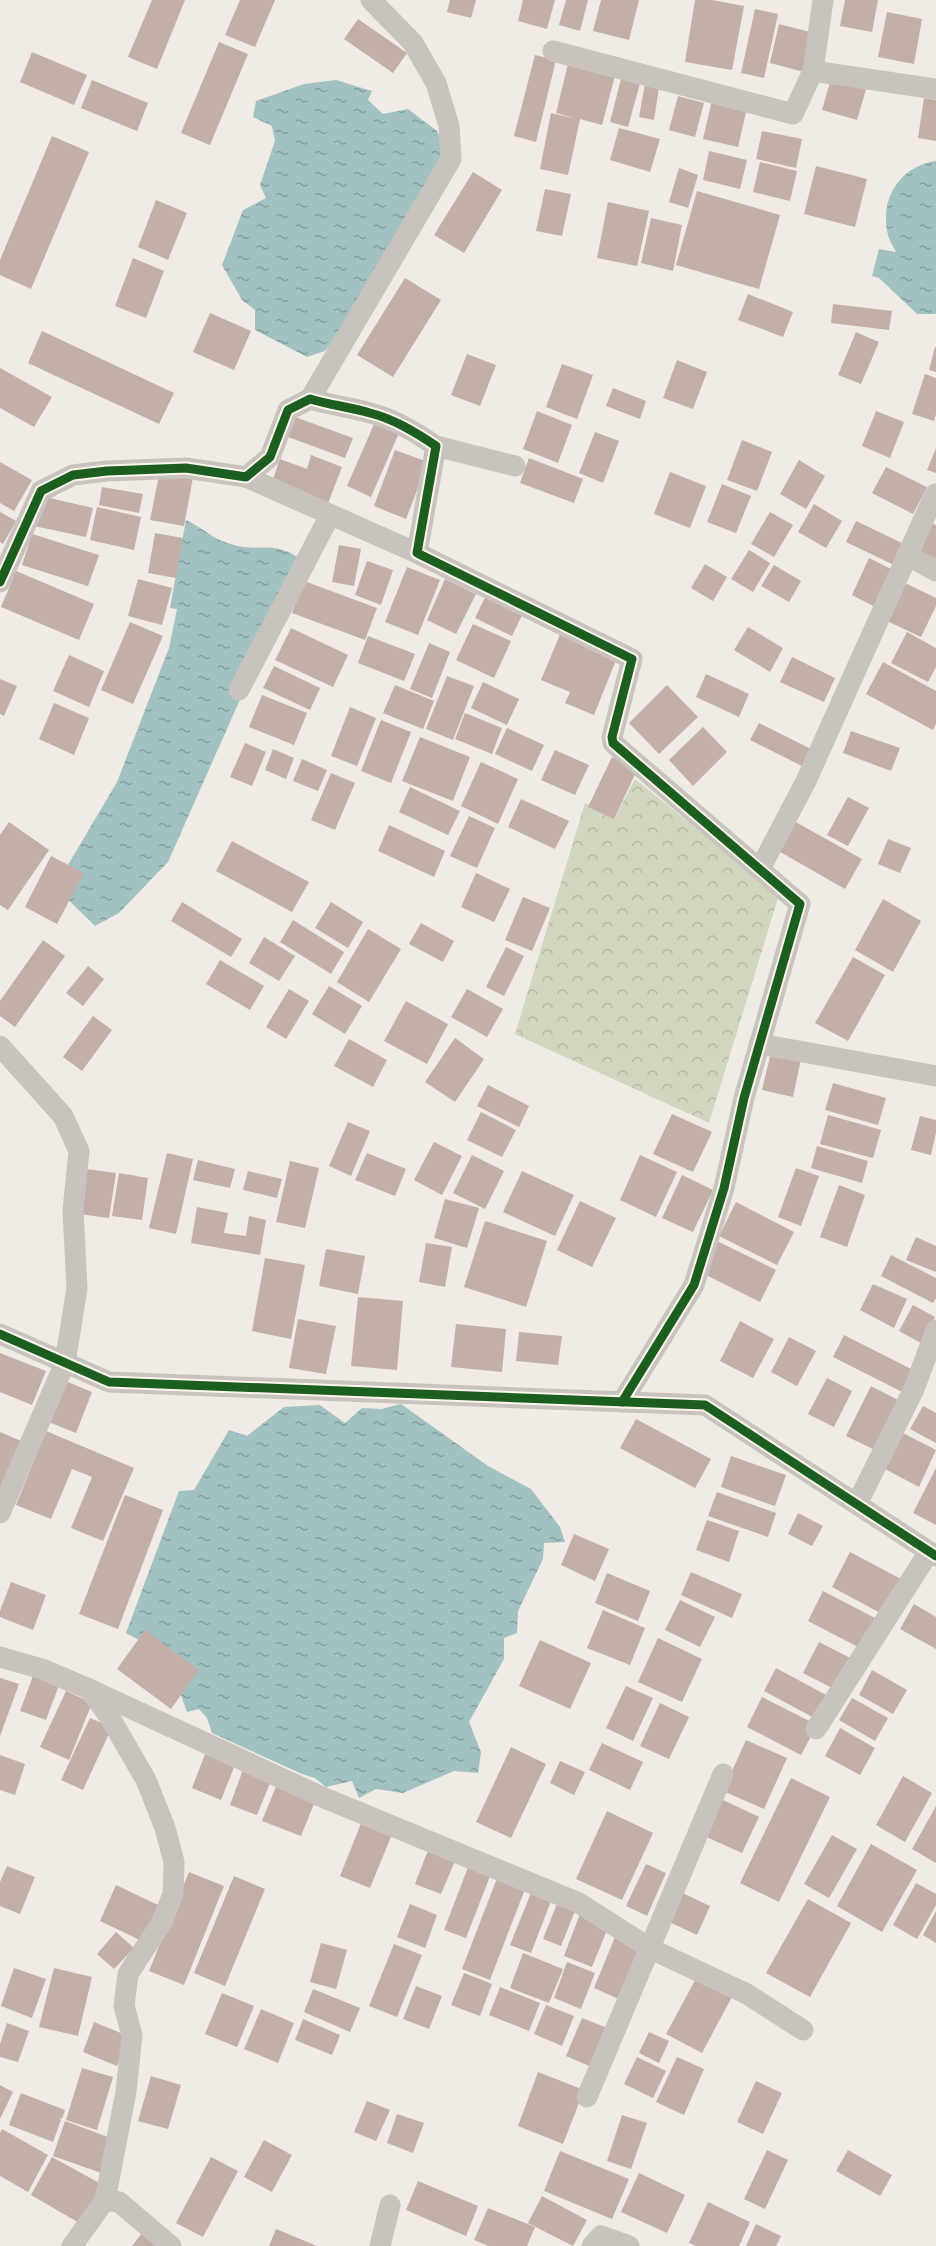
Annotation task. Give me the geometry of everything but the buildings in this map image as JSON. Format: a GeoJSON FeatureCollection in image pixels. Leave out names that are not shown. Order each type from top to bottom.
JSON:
{"type":"FeatureCollection","features":[{"type":"Feature","properties":{"kind":"street"},"geometry":{"type":"LineString","coordinates":[[246,477],[270,457],[288,410],[310,399],[451,159],[449,126],[436,83],[413,43],[371,0]]}},
{"type":"Feature","properties":{"kind":"street"},"geometry":{"type":"LineString","coordinates":[[553,51],[793,114],[813,71],[823,0]]}},
{"type":"Feature","properties":{"kind":"street"},"geometry":{"type":"LineString","coordinates":[[813,71],[936,89]]}},
{"type":"Feature","properties":{"kind":"street"},"geometry":{"type":"LineString","coordinates":[[310,399],[332,406],[370,413],[408,427],[436,446],[515,466]]}},
{"type":"Feature","properties":{"kind":"street"},"geometry":{"type":"LineString","coordinates":[[417,553],[436,446]]}},
{"type":"Feature","properties":{"kind":"street"},"geometry":{"type":"LineString","coordinates":[[0,582],[41,491],[73,475],[107,471],[186,468],[246,477],[417,553],[632,659],[612,737],[613,743],[800,904],[744,1098],[724,1188],[694,1285],[622,1402]]}},
{"type":"Feature","properties":{"kind":"street"},"geometry":{"type":"LineString","coordinates":[[760,869],[806,781],[935,494]]}},
{"type":"Feature","properties":{"kind":"street"},"geometry":{"type":"LineString","coordinates":[[239,690],[330,515]]}},
{"type":"Feature","properties":{"kind":"street"},"geometry":{"type":"LineString","coordinates":[[907,555],[936,572]]}},
{"type":"Feature","properties":{"kind":"street"},"geometry":{"type":"LineString","coordinates":[[759,1044],[936,1077]]}},
{"type":"Feature","properties":{"kind":"street"},"geometry":{"type":"LineString","coordinates":[[0,1046],[63,1116],[79,1151],[73,1210],[77,1288],[65,1363],[0,1514]]}},
{"type":"Feature","properties":{"kind":"street"},"geometry":{"type":"LineString","coordinates":[[857,1504],[914,1389],[936,1330]]}},
{"type":"Feature","properties":{"kind":"street"},"geometry":{"type":"LineString","coordinates":[[0,1334],[109,1382],[705,1405],[933,1554],[816,1729]]}},
{"type":"Feature","properties":{"kind":"street"},"geometry":{"type":"LineString","coordinates":[[0,1657],[42,1669],[322,1797],[579,1903],[651,1949],[747,1994],[803,2030]]}},
{"type":"Feature","properties":{"kind":"street"},"geometry":{"type":"LineString","coordinates":[[72,2246],[105,2199],[126,2092],[130,2058],[132,2035],[124,2007],[128,1974],[162,1922],[173,1894],[174,1862],[165,1828],[147,1780],[124,1740],[89,1689]]}},
{"type":"Feature","properties":{"kind":"street"},"geometry":{"type":"LineString","coordinates":[[587,2097],[723,1774]]}},
{"type":"Feature","properties":{"kind":"street"},"geometry":{"type":"LineString","coordinates":[[105,2199],[119,2202],[171,2246]]}},
{"type":"Feature","properties":{"kind":"street"},"geometry":{"type":"LineString","coordinates":[[380,2246],[390,2205]]}},
{"type":"Feature","properties":{"kind":"street"},"geometry":{"type":"LineString","coordinates":[[592,2246],[601,2236],[628,2246]]}},
{"type":"Feature","properties":{"kind":"green space"},"geometry":{"type":"Polygon","coordinates":[[[635,779],[779,895],[709,1123],[515,1034],[585,803],[614,819],[635,779]]]}},
{"type":"Feature","properties":{"kind":"water"},"geometry":{"type":"Polygon","coordinates":[[[336,80],[372,91],[368,100],[383,114],[408,109],[437,131],[448,156],[358,311],[325,351],[307,357],[255,330],[255,310],[242,300],[222,265],[243,210],[266,198],[260,185],[275,141],[272,126],[253,117],[256,101],[304,84],[336,80]]]}},
{"type":"Feature","properties":{"kind":"water"},"geometry":{"type":"Polygon","coordinates":[[[936,161],[936,314],[917,314],[879,278],[872,276],[879,249],[896,252],[889,237],[886,222],[890,197],[895,186],[912,170],[936,161]]]}},
{"type":"Feature","properties":{"kind":"water"},"geometry":{"type":"Polygon","coordinates":[[[186,520],[227,543],[243,547],[281,549],[297,557],[246,686],[168,862],[119,913],[95,926],[55,887],[117,782],[169,648],[177,609],[170,608],[186,520]]]}},
{"type":"Feature","properties":{"kind":"water"},"geometry":{"type":"Polygon","coordinates":[[[401,1404],[488,1466],[531,1489],[560,1527],[565,1542],[544,1543],[543,1559],[518,1611],[517,1633],[504,1638],[504,1659],[469,1722],[481,1752],[478,1773],[454,1771],[403,1793],[376,1789],[359,1798],[352,1781],[326,1787],[315,1778],[212,1733],[207,1718],[199,1709],[187,1712],[181,1695],[189,1667],[126,1633],[179,1491],[194,1490],[229,1430],[247,1436],[284,1407],[320,1405],[345,1423],[362,1408],[381,1409],[401,1404]]]}},
{"type":"Feature","properties":{"kind":"cycle path"},"geometry":{"type":"LineString","coordinates":[[0,582],[41,491],[73,475],[107,471],[186,468],[246,477],[270,457],[288,410],[310,399],[362,411],[396,422],[436,446],[417,553],[632,659],[612,737],[613,743],[800,904],[744,1098],[724,1188],[694,1285],[622,1402]]}},
{"type":"Feature","properties":{"kind":"cycle path"},"geometry":{"type":"LineString","coordinates":[[0,1334],[109,1382],[705,1405],[936,1556]]}}]}
